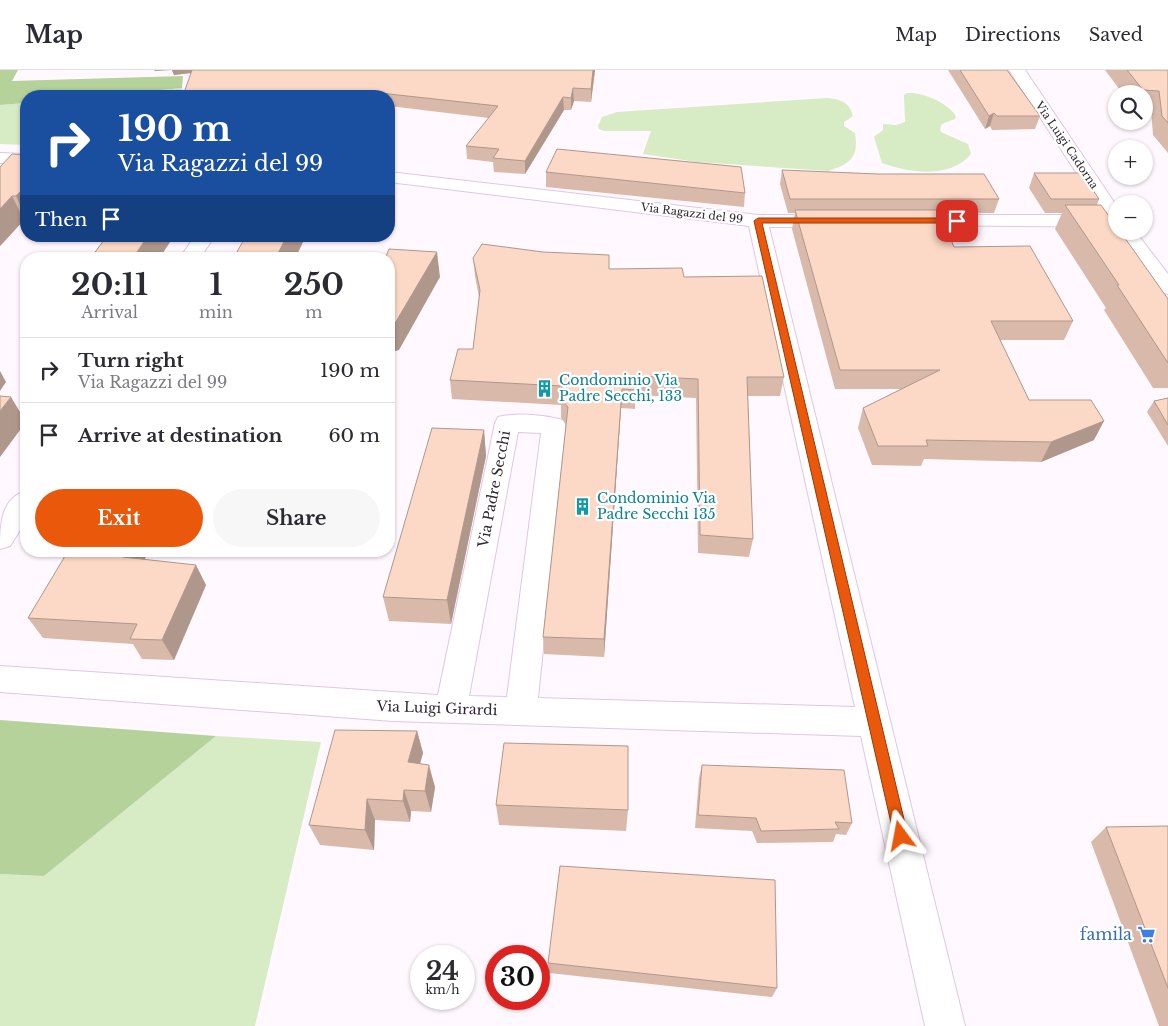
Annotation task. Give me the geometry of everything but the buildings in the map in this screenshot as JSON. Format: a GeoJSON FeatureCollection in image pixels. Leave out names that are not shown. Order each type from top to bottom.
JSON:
{"type":"FeatureCollection","features":[{"type":"Feature","properties":{"kind":"street","name":"Via Luigi Cadorna"},"geometry":{"type":"LineString","coordinates":[[1017,70],[1108,208]]}},
{"type":"Feature","properties":{"kind":"street"},"geometry":{"type":"LineString","coordinates":[[0,158],[20,159]]}},
{"type":"Feature","properties":{"kind":"street","name":"Via Ragazzi del 99"},"geometry":{"type":"LineString","coordinates":[[395,178],[758,221],[847,221]]}},
{"type":"Feature","properties":{"kind":"street"},"geometry":{"type":"LineString","coordinates":[[887,221],[1108,220]]}},
{"type":"Feature","properties":{"kind":"street"},"geometry":{"type":"LineString","coordinates":[[758,221],[945,1026]]}},
{"type":"Feature","properties":{"kind":"street"},"geometry":{"type":"LineString","coordinates":[[1131,240],[1168,288]]}},
{"type":"Feature","properties":{"kind":"street"},"geometry":{"type":"LineString","coordinates":[[1135,240],[1168,260]]}},
{"type":"Feature","properties":{"kind":"street","name":"Via Padre Secchi"},"geometry":{"type":"LineString","coordinates":[[451,708],[507,422],[554,426],[521,712]]}},
{"type":"Feature","properties":{"kind":"street"},"geometry":{"type":"LineString","coordinates":[[0,539],[20,509]]}},
{"type":"Feature","properties":{"kind":"street","name":"Via Luigi Girardi"},"geometry":{"type":"LineString","coordinates":[[0,679],[329,703],[521,712],[875,722]]}},
{"type":"Feature","properties":{"kind":"green space"},"geometry":{"type":"Polygon","coordinates":[[[0,70],[18,70],[12,81],[183,76],[182,88],[160,90],[20,90],[20,103],[0,105],[0,70]]]}},
{"type":"Feature","properties":{"kind":"green space"},"geometry":{"type":"Polygon","coordinates":[[[182,88],[182,90],[160,90],[182,88]]]}},
{"type":"Feature","properties":{"kind":"green space"},"geometry":{"type":"Polygon","coordinates":[[[907,93],[927,96],[952,111],[956,116],[955,119],[942,124],[941,132],[968,144],[971,154],[962,162],[952,167],[929,172],[892,167],[882,163],[874,137],[883,130],[883,124],[896,125],[905,122],[904,95],[907,93]]]}},
{"type":"Feature","properties":{"kind":"green space"},"geometry":{"type":"Polygon","coordinates":[[[827,98],[844,102],[852,111],[853,116],[844,122],[844,126],[855,133],[856,141],[856,148],[851,158],[842,165],[828,171],[697,162],[643,154],[651,131],[604,131],[599,129],[598,126],[602,117],[617,112],[827,98]]]}},
{"type":"Feature","properties":{"kind":"green space"},"geometry":{"type":"Polygon","coordinates":[[[20,103],[20,145],[0,144],[0,105],[20,103]]]}},
{"type":"Feature","properties":{"kind":"green space"},"geometry":{"type":"Polygon","coordinates":[[[0,720],[216,736],[44,876],[0,874],[0,720]]]}},
{"type":"Feature","properties":{"kind":"green space"},"geometry":{"type":"Polygon","coordinates":[[[216,736],[321,742],[255,1026],[0,1026],[0,874],[44,876],[216,736]]]}},
{"type":"Feature","properties":{"kind":"place","name":"Condominio Via Padre Secchi, 133"},"geometry":{"type":"Point","coordinates":[545,388]}},
{"type":"Feature","properties":{"kind":"place","name":"Condominio Via Padre Secchi 135"},"geometry":{"type":"Point","coordinates":[583,506]}},
{"type":"Feature","properties":{"kind":"place","name":"famila"},"geometry":{"type":"Point","coordinates":[1146,934]}},
{"type":"Feature","properties":{"kind":"route"},"geometry":{"type":"LineString","coordinates":[[901,836],[758,221],[957,221]]}}]}
